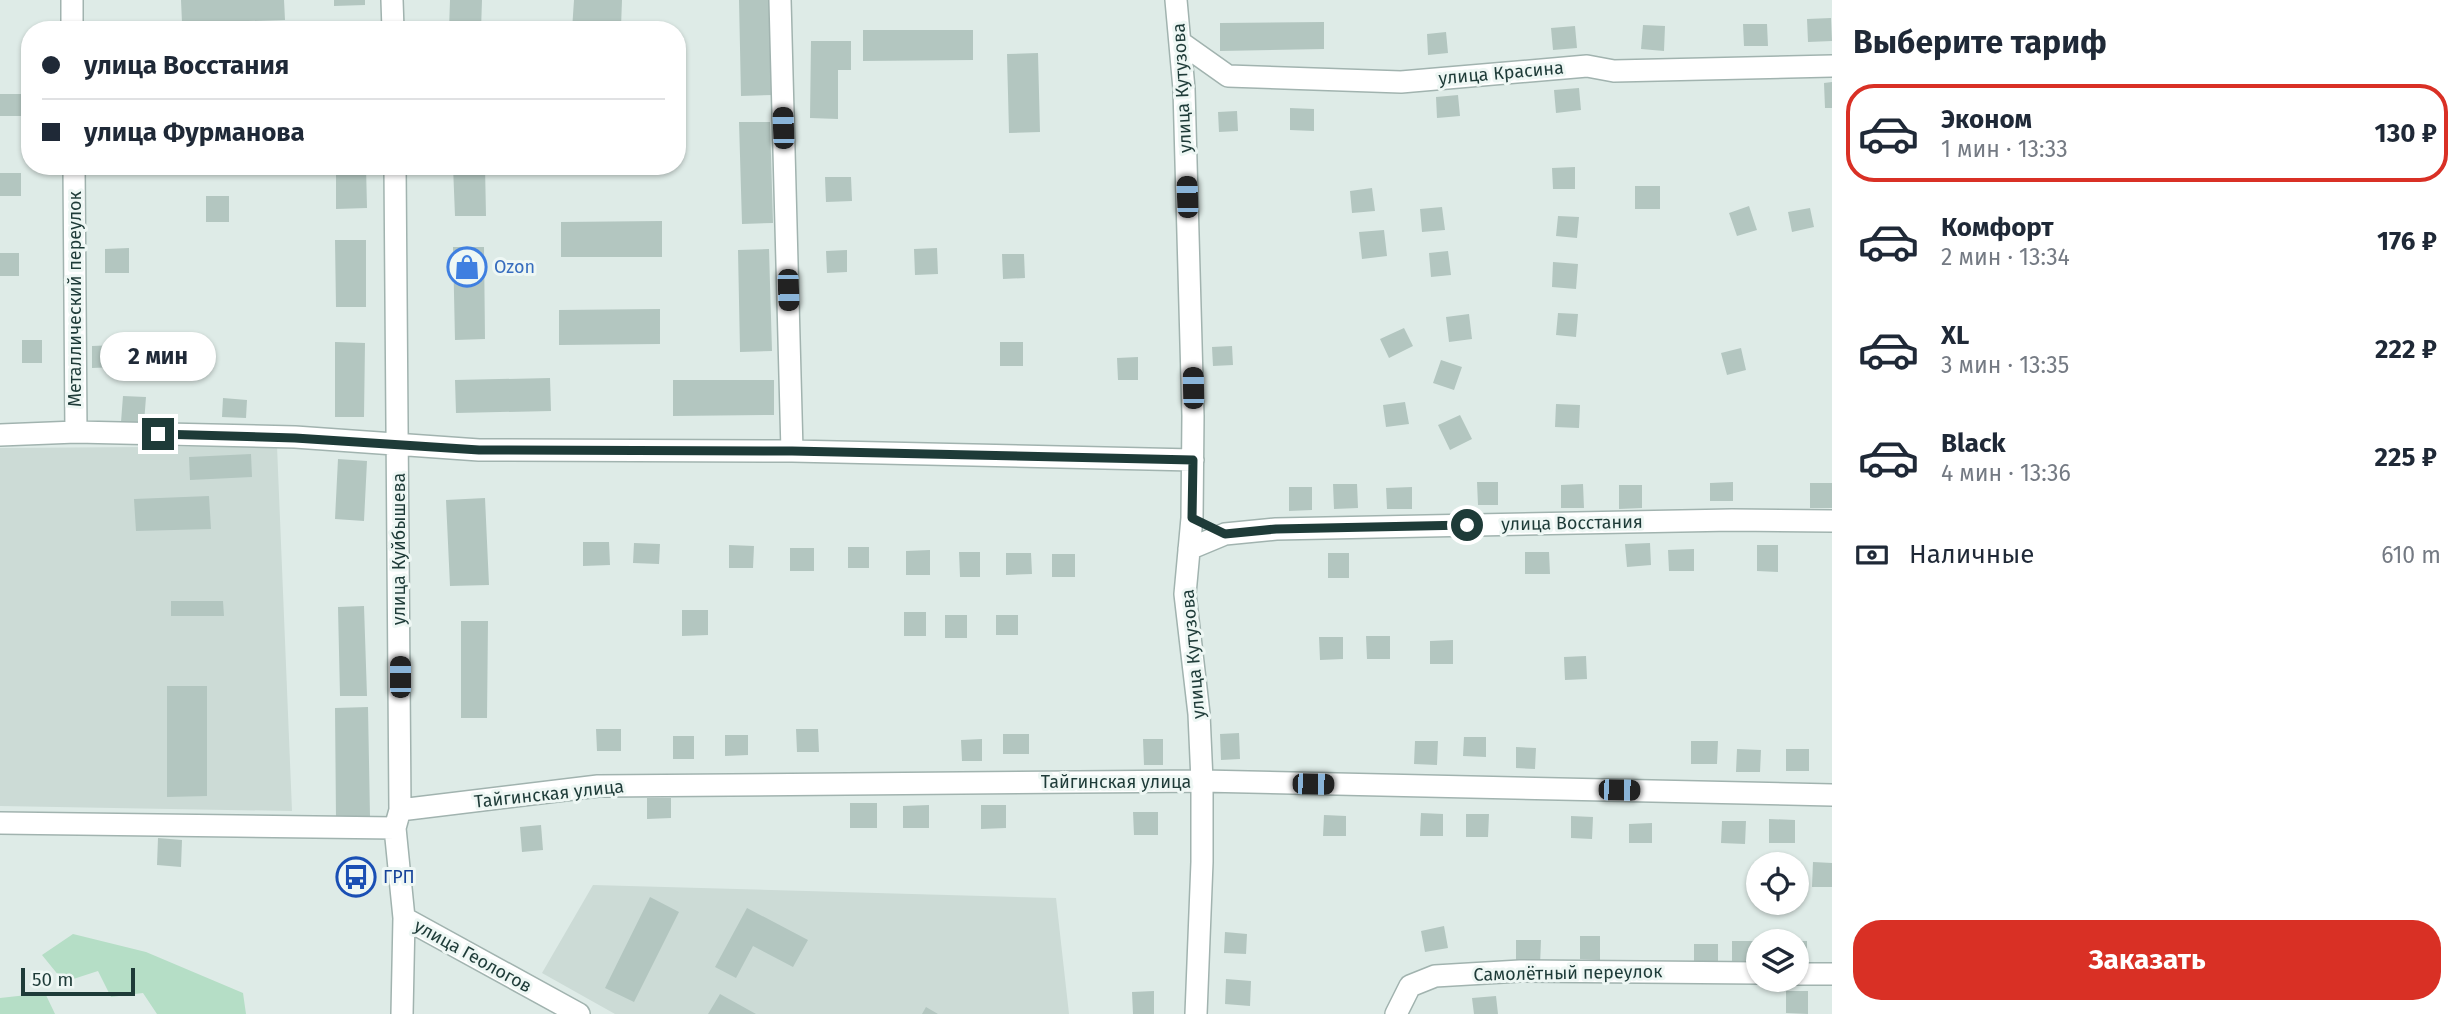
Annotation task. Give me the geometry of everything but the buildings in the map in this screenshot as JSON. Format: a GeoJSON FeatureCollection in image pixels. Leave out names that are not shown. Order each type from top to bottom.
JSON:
{"type":"FeatureCollection","features":[{"type":"Feature","properties":{"kind":"street"},"geometry":{"type":"LineString","coordinates":[[72,0],[72,21]]}},
{"type":"Feature","properties":{"kind":"street"},"geometry":{"type":"LineString","coordinates":[[393,0],[393,21]]}},
{"type":"Feature","properties":{"kind":"street"},"geometry":{"type":"LineString","coordinates":[[780,0],[792,451]]}},
{"type":"Feature","properties":{"kind":"street","name":"улица Кутузова"},"geometry":{"type":"LineString","coordinates":[[1176,0],[1184,89],[1193,460],[1192,518],[1185,594],[1199,714],[1202,781],[1196,1014]]}},
{"type":"Feature","properties":{"kind":"street","name":"улица Красина"},"geometry":{"type":"LineString","coordinates":[[1180,42],[1228,76],[1401,82],[1587,66],[1614,71],[1832,66]]}},
{"type":"Feature","properties":{"kind":"street","name":"Металлический переулок"},"geometry":{"type":"LineString","coordinates":[[74,175],[76,432]]}},
{"type":"Feature","properties":{"kind":"street","name":"улица Куйбышева"},"geometry":{"type":"LineString","coordinates":[[395,175],[399,446],[398,819],[404,918],[402,1014]]}},
{"type":"Feature","properties":{"kind":"street"},"geometry":{"type":"LineString","coordinates":[[0,435],[76,432],[295,438],[479,450],[792,451],[1193,460]]}},
{"type":"Feature","properties":{"kind":"street"},"geometry":{"type":"LineString","coordinates":[[1192,518],[1225,534]]}},
{"type":"Feature","properties":{"kind":"street","name":"улица Восстания"},"geometry":{"type":"LineString","coordinates":[[1189,549],[1225,534],[1276,529],[1732,520],[1832,521]]}},
{"type":"Feature","properties":{"kind":"street","name":"Тайгинская улица"},"geometry":{"type":"LineString","coordinates":[[0,823],[398,819],[598,786],[1202,781],[1832,795]]}},
{"type":"Feature","properties":{"kind":"street","name":"улица Геологов"},"geometry":{"type":"LineString","coordinates":[[404,918],[579,1014]]}},
{"type":"Feature","properties":{"kind":"street","name":"Самолётный переулок"},"geometry":{"type":"LineString","coordinates":[[1396,1014],[1410,986],[1434,976],[1520,971],[1746,973]]}},
{"type":"Feature","properties":{"kind":"street"},"geometry":{"type":"LineString","coordinates":[[1809,974],[1832,974]]}},
{"type":"Feature","properties":{"kind":"shaded area"},"geometry":{"type":"Polygon","coordinates":[[[277,446],[292,811],[0,806],[0,448],[277,446]]]}},
{"type":"Feature","properties":{"kind":"shaded area"},"geometry":{"type":"Polygon","coordinates":[[[593,885],[1056,898],[1069,1014],[615,1014],[542,973],[593,885]]]}},
{"type":"Feature","properties":{"kind":"green space"},"geometry":{"type":"Polygon","coordinates":[[[73,934],[146,952],[243,993],[246,1014],[157,1014],[143,993],[111,997],[98,971],[64,982],[42,955],[73,934]]]}},
{"type":"Feature","properties":{"kind":"green space"},"geometry":{"type":"Polygon","coordinates":[[[45,993],[55,1014],[0,1014],[0,998],[45,993]]]}},
{"type":"Feature","properties":{"kind":"place","name":"Ozon"},"geometry":{"type":"Point","coordinates":[467,267]}},
{"type":"Feature","properties":{"kind":"place","name":"ГРП"},"geometry":{"type":"Point","coordinates":[356,877]}},
{"type":"Feature","properties":{"kind":"route"},"geometry":{"type":"LineString","coordinates":[[158,434],[295,438],[479,450],[792,451],[1193,460],[1192,518],[1225,534],[1276,529],[1467,525]]}}]}
